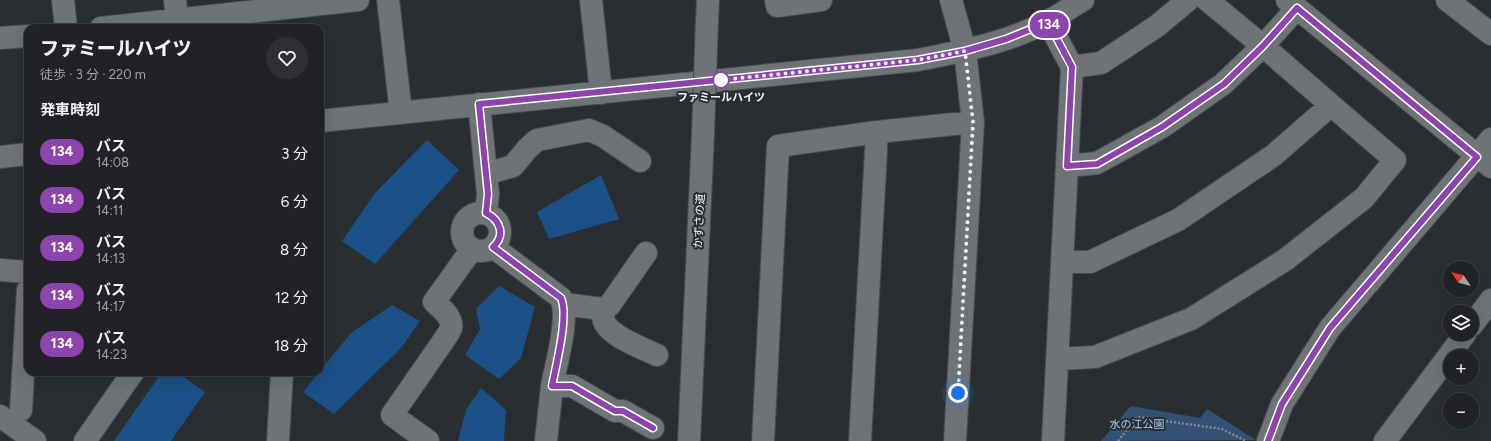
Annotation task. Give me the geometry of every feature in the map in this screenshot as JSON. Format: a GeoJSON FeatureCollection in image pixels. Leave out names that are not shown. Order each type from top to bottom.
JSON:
{"type":"FeatureCollection","features":[{"type":"Feature","properties":{"kind":"street"},"geometry":{"type":"LineString","coordinates":[[63,0],[66,24]]}},
{"type":"Feature","properties":{"kind":"street"},"geometry":{"type":"LineString","coordinates":[[117,24],[176,10],[358,0]]}},
{"type":"Feature","properties":{"kind":"street"},"geometry":{"type":"LineString","coordinates":[[388,0],[401,113]]}},
{"type":"Feature","properties":{"kind":"street"},"geometry":{"type":"LineString","coordinates":[[591,0],[601,93]]}},
{"type":"Feature","properties":{"kind":"street"},"geometry":{"type":"LineString","coordinates":[[776,0],[777,6],[821,0]]}},
{"type":"Feature","properties":{"kind":"street"},"geometry":{"type":"LineString","coordinates":[[951,0],[965,51],[973,122],[955,441]]}},
{"type":"Feature","properties":{"kind":"street"},"geometry":{"type":"LineString","coordinates":[[324,121],[918,60],[965,51],[1006,39],[1048,22],[1083,0]]}},
{"type":"Feature","properties":{"kind":"street"},"geometry":{"type":"LineString","coordinates":[[1072,67],[1101,63],[1157,26],[1188,0]]}},
{"type":"Feature","properties":{"kind":"street"},"geometry":{"type":"LineString","coordinates":[[1057,359],[1095,357],[1192,319],[1285,260],[1364,198],[1395,160],[1263,46],[1207,0]]}},
{"type":"Feature","properties":{"kind":"street"},"geometry":{"type":"LineString","coordinates":[[1067,166],[1097,164],[1162,127],[1224,84],[1263,46],[1292,4],[1484,162]]}},
{"type":"Feature","properties":{"kind":"street"},"geometry":{"type":"LineString","coordinates":[[1460,4],[1491,34]]}},
{"type":"Feature","properties":{"kind":"street","name":"かずさの道"},"geometry":{"type":"LineString","coordinates":[[689,441],[707,10]]}},
{"type":"Feature","properties":{"kind":"street"},"geometry":{"type":"LineString","coordinates":[[1048,22],[1072,67],[1053,441]]}},
{"type":"Feature","properties":{"kind":"street"},"geometry":{"type":"LineString","coordinates":[[0,38],[24,36]]}},
{"type":"Feature","properties":{"kind":"street"},"geometry":{"type":"LineString","coordinates":[[479,104],[488,194],[486,213]]}},
{"type":"Feature","properties":{"kind":"street"},"geometry":{"type":"LineString","coordinates":[[1062,262],[1090,262],[1178,220],[1274,155],[1331,105]]}},
{"type":"Feature","properties":{"kind":"street"},"geometry":{"type":"LineString","coordinates":[[763,441],[778,146],[877,132],[973,122]]}},
{"type":"Feature","properties":{"kind":"street"},"geometry":{"type":"LineString","coordinates":[[486,174],[513,166],[537,140],[589,130],[603,136],[640,161]]}},
{"type":"Feature","properties":{"kind":"street"},"geometry":{"type":"LineString","coordinates":[[860,441],[877,132]]}},
{"type":"Feature","properties":{"kind":"street"},"geometry":{"type":"LineString","coordinates":[[1268,441],[1282,404],[1330,328],[1484,162],[1491,139]]}},
{"type":"Feature","properties":{"kind":"street"},"geometry":{"type":"LineString","coordinates":[[0,157],[24,154]]}},
{"type":"Feature","properties":{"kind":"street"},"geometry":{"type":"LineString","coordinates":[[428,441],[392,415],[451,328],[450,319],[443,309],[434,302],[482,248],[496,244],[500,237],[498,222],[493,216],[479,212],[471,215],[462,227],[464,241],[482,248],[561,298],[564,304],[564,318],[552,386],[546,441]]}},
{"type":"Feature","properties":{"kind":"street"},"geometry":{"type":"LineString","coordinates":[[564,304],[602,308],[609,306],[646,254]]}},
{"type":"Feature","properties":{"kind":"street"},"geometry":{"type":"LineString","coordinates":[[0,270],[24,272]]}},
{"type":"Feature","properties":{"kind":"street"},"geometry":{"type":"LineString","coordinates":[[1479,316],[1491,300]]}},
{"type":"Feature","properties":{"kind":"street"},"geometry":{"type":"LineString","coordinates":[[602,308],[604,322],[610,330],[634,346],[657,355]]}},
{"type":"Feature","properties":{"kind":"street"},"geometry":{"type":"LineString","coordinates":[[1385,441],[1460,341]]}},
{"type":"Feature","properties":{"kind":"street"},"geometry":{"type":"LineString","coordinates":[[21,410],[24,359]]}},
{"type":"Feature","properties":{"kind":"street"},"geometry":{"type":"LineString","coordinates":[[84,441],[130,376]]}},
{"type":"Feature","properties":{"kind":"street"},"geometry":{"type":"LineString","coordinates":[[278,441],[282,376]]}},
{"type":"Feature","properties":{"kind":"street"},"geometry":{"type":"LineString","coordinates":[[552,386],[572,386],[615,411],[623,411],[653,428]]}},
{"type":"Feature","properties":{"kind":"street"},"geometry":{"type":"LineString","coordinates":[[0,416],[35,441]]}},
{"type":"Feature","properties":{"kind":"path"},"geometry":{"type":"LineString","coordinates":[[1118,441],[1138,417],[1222,429],[1246,441]]}},
{"type":"Feature","properties":{"kind":"green space","name":"水の江公園"},"geometry":{"type":"Polygon","coordinates":[[[1131,406],[1200,418],[1207,409],[1256,440],[1101,441],[1131,406]]]}},
{"type":"Feature","properties":{"kind":"building"},"geometry":{"type":"Polygon","coordinates":[[[427,140],[459,170],[375,264],[342,241],[375,193],[427,140]]]}},
{"type":"Feature","properties":{"kind":"building"},"geometry":{"type":"Polygon","coordinates":[[[601,175],[619,219],[549,239],[537,212],[601,175]]]}},
{"type":"Feature","properties":{"kind":"building"},"geometry":{"type":"Polygon","coordinates":[[[499,286],[535,307],[521,358],[499,379],[465,355],[480,329],[476,309],[499,286]]]}},
{"type":"Feature","properties":{"kind":"building"},"geometry":{"type":"Polygon","coordinates":[[[392,305],[420,321],[402,347],[334,414],[303,392],[316,376],[324,376],[324,366],[351,333],[392,305]]]}},
{"type":"Feature","properties":{"kind":"building"},"geometry":{"type":"Polygon","coordinates":[[[159,376],[182,376],[205,392],[171,441],[114,441],[159,376]]]}},
{"type":"Feature","properties":{"kind":"building"},"geometry":{"type":"Polygon","coordinates":[[[481,388],[506,410],[504,441],[458,441],[466,410],[481,388]]]}},
{"type":"Feature","properties":{"kind":"bus line","name":"134"},"geometry":{"type":"LineString","coordinates":[[653,428],[623,411],[615,411],[572,386],[552,386],[564,318],[564,304],[561,298],[493,247],[500,237],[500,229],[498,222],[493,216],[486,213],[488,194],[479,104],[918,60],[965,51],[1006,39],[1048,22],[1072,67],[1067,166],[1097,164],[1162,127],[1224,84],[1263,46],[1297,8],[1477,157],[1330,328],[1282,404],[1268,441]]}},
{"type":"Feature","properties":{"kind":"place","name":"ファミールハイツ"},"geometry":{"type":"Point","coordinates":[721,80]}},
{"type":"Feature","properties":{"kind":"route"},"geometry":{"type":"LineString","coordinates":[[721,80],[918,60],[965,51],[973,122],[958,393]]}}]}
